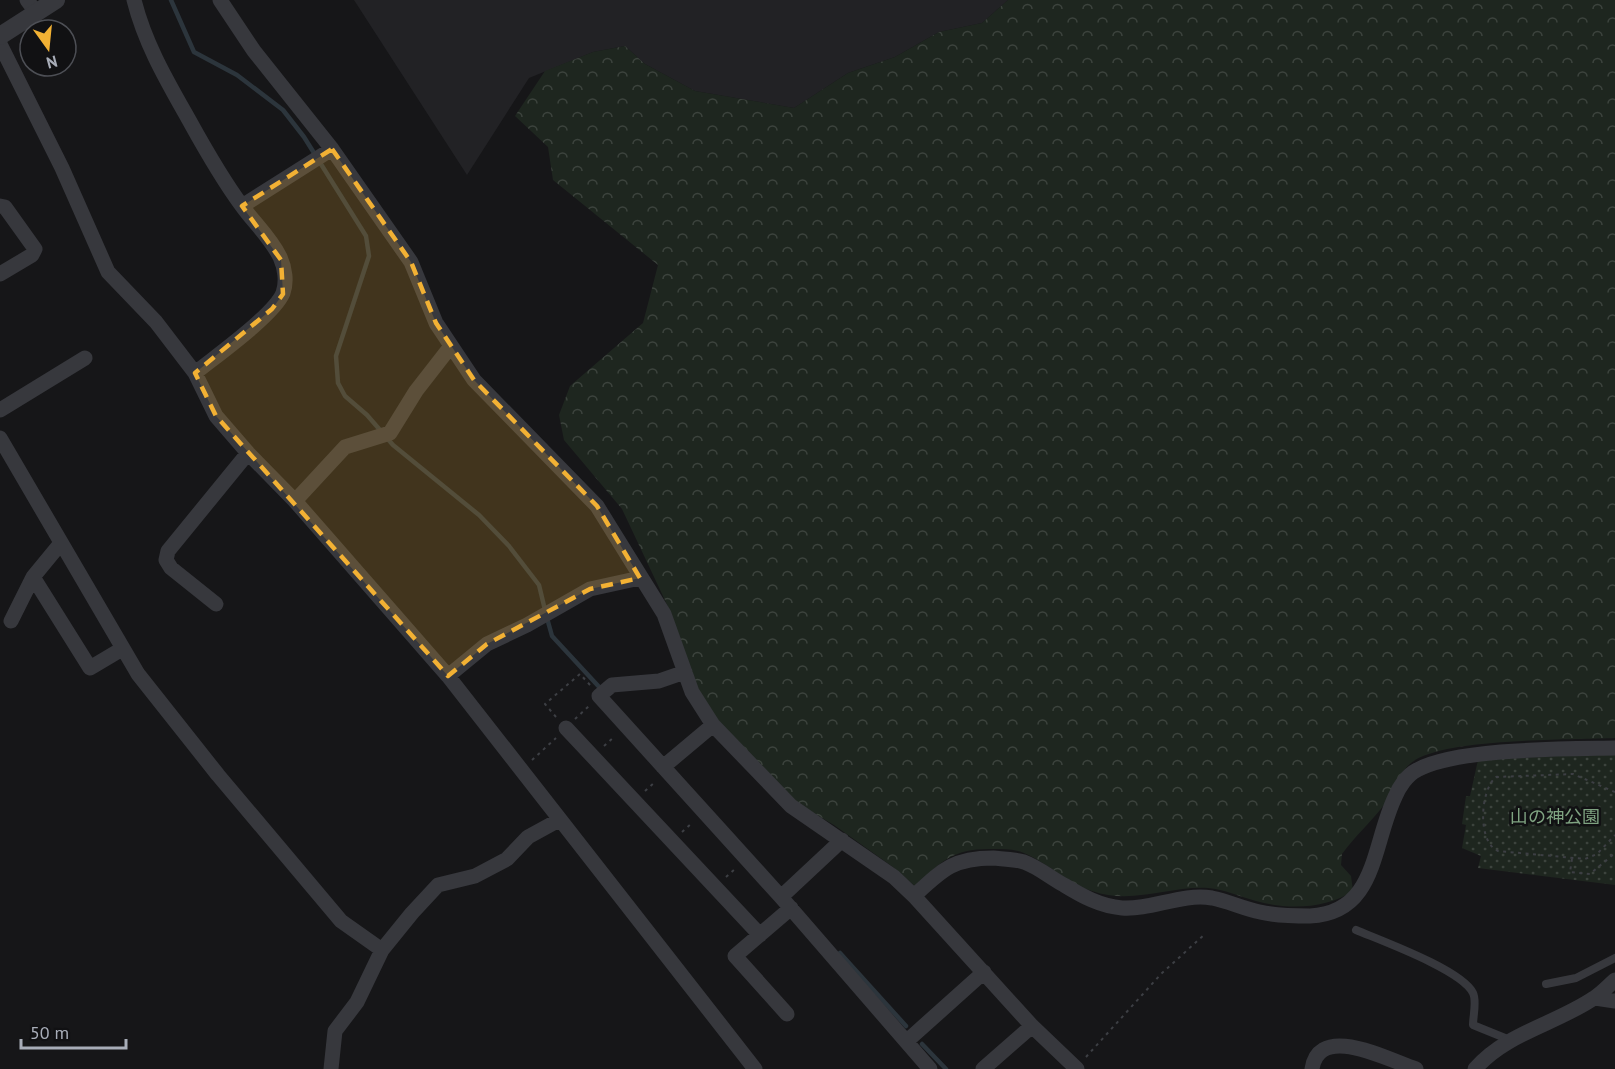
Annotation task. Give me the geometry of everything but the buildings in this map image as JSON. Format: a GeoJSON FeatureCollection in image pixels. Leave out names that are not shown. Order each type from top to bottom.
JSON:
{"type":"FeatureCollection","features":[{"type":"Feature","properties":{"kind":"street"},"geometry":{"type":"LineString","coordinates":[[0,36],[32,6],[56,0]]}},
{"type":"Feature","properties":{"kind":"street"},"geometry":{"type":"LineString","coordinates":[[134,0],[147,45],[204,147],[242,206],[268,236],[281,260],[286,279],[283,294],[272,309],[195,373]]}},
{"type":"Feature","properties":{"kind":"street"},"geometry":{"type":"LineString","coordinates":[[220,0],[322,156],[411,262],[436,323],[474,380],[597,506],[664,614],[692,692],[713,725],[791,806],[894,877],[1032,1026],[1077,1069]]}},
{"type":"Feature","properties":{"kind":"street"},"geometry":{"type":"LineString","coordinates":[[0,44],[62,168],[108,272],[156,322],[195,373],[216,416],[295,501],[448,676],[755,1069]]}},
{"type":"Feature","properties":{"kind":"street"},"geometry":{"type":"LineString","coordinates":[[242,206],[322,156]]}},
{"type":"Feature","properties":{"kind":"street"},"geometry":{"type":"LineString","coordinates":[[0,206],[5,207],[35,249],[32,255],[0,274]]}},
{"type":"Feature","properties":{"kind":"street"},"geometry":{"type":"LineString","coordinates":[[295,501],[345,447],[384,435],[451,346]]}},
{"type":"Feature","properties":{"kind":"street"},"geometry":{"type":"LineString","coordinates":[[0,410],[85,358]]}},
{"type":"Feature","properties":{"kind":"street"},"geometry":{"type":"LineString","coordinates":[[0,438],[90,588],[138,674],[218,775],[341,921],[382,950]]}},
{"type":"Feature","properties":{"kind":"street"},"geometry":{"type":"LineString","coordinates":[[216,604],[171,568],[166,560],[168,550],[248,453]]}},
{"type":"Feature","properties":{"kind":"street"},"geometry":{"type":"LineString","coordinates":[[11,621],[33,577],[61,543]]}},
{"type":"Feature","properties":{"kind":"street"},"geometry":{"type":"LineString","coordinates":[[33,577],[90,668],[122,649]]}},
{"type":"Feature","properties":{"kind":"street"},"geometry":{"type":"LineString","coordinates":[[448,676],[488,644],[590,589],[640,578]]}},
{"type":"Feature","properties":{"kind":"street"},"geometry":{"type":"LineString","coordinates":[[685,672],[659,681],[612,685],[604,692],[626,726],[667,766],[746,858],[786,899],[930,1069]]}},
{"type":"Feature","properties":{"kind":"street"},"geometry":{"type":"LineString","coordinates":[[667,766],[713,725]]}},
{"type":"Feature","properties":{"kind":"street"},"geometry":{"type":"LineString","coordinates":[[566,728],[760,935]]}},
{"type":"Feature","properties":{"kind":"street"},"geometry":{"type":"LineString","coordinates":[[914,896],[951,866],[970,858],[1009,859],[1025,863],[1092,901],[1122,908],[1145,906],[1169,900],[1211,898],[1261,912],[1296,916],[1329,913],[1341,909],[1354,900],[1365,883],[1387,813],[1400,786],[1416,770],[1444,760],[1504,753],[1615,748]]}},
{"type":"Feature","properties":{"kind":"street"},"geometry":{"type":"LineString","coordinates":[[332,1069],[335,1031],[357,1002],[382,950],[438,885],[476,876],[507,859],[528,837],[559,820]]}},
{"type":"Feature","properties":{"kind":"street"},"geometry":{"type":"LineString","coordinates":[[786,1014],[735,956],[760,935],[786,899],[842,840]]}},
{"type":"Feature","properties":{"kind":"street"},"geometry":{"type":"LineString","coordinates":[[907,1041],[984,972]]}},
{"type":"Feature","properties":{"kind":"street"},"geometry":{"type":"LineString","coordinates":[[1475,1069],[1481,1061],[1512,1041],[1594,998],[1615,980]]}},
{"type":"Feature","properties":{"kind":"street"},"geometry":{"type":"LineString","coordinates":[[1594,998],[1615,1002]]}},
{"type":"Feature","properties":{"kind":"street"},"geometry":{"type":"LineString","coordinates":[[983,1069],[1032,1026]]}},
{"type":"Feature","properties":{"kind":"street"},"geometry":{"type":"LineString","coordinates":[[1312,1069],[1317,1052],[1339,1044],[1416,1069]]}},
{"type":"Feature","properties":{"kind":"lane"},"geometry":{"type":"LineString","coordinates":[[1356,930],[1438,966],[1469,985],[1475,996],[1473,1025],[1512,1041]]}},
{"type":"Feature","properties":{"kind":"lane"},"geometry":{"type":"LineString","coordinates":[[1546,984],[1564,983],[1615,958]]}},
{"type":"Feature","properties":{"kind":"path"},"geometry":{"type":"LineString","coordinates":[[520,770],[566,728],[604,692],[580,674],[545,704],[566,728]]}},
{"type":"Feature","properties":{"kind":"path"},"geometry":{"type":"LineString","coordinates":[[592,757],[626,726]]}},
{"type":"Feature","properties":{"kind":"path"},"geometry":{"type":"LineString","coordinates":[[634,801],[667,766]]}},
{"type":"Feature","properties":{"kind":"path"},"geometry":{"type":"LineString","coordinates":[[1615,792],[1573,774],[1501,776],[1487,786],[1484,835],[1492,849],[1572,859],[1592,857],[1615,835]]}},
{"type":"Feature","properties":{"kind":"path"},"geometry":{"type":"LineString","coordinates":[[671,841],[705,812]]}},
{"type":"Feature","properties":{"kind":"path"},"geometry":{"type":"LineString","coordinates":[[1572,859],[1570,872],[1590,874],[1615,853]]}},
{"type":"Feature","properties":{"kind":"path"},"geometry":{"type":"LineString","coordinates":[[715,888],[746,858]]}},
{"type":"Feature","properties":{"kind":"path"},"geometry":{"type":"LineString","coordinates":[[1077,1069],[1161,974],[1205,934]]}},
{"type":"Feature","properties":{"kind":"highlighted area"},"geometry":{"type":"Polygon","coordinates":[[[332,149],[411,262],[436,323],[474,380],[597,506],[640,578],[590,589],[487,644],[448,676],[216,416],[195,373],[272,309],[283,294],[281,260],[242,206],[332,149]]]}},
{"type":"Feature","properties":{"kind":"shaded area"},"geometry":{"type":"Polygon","coordinates":[[[354,0],[1008,0],[982,23],[939,32],[895,57],[848,73],[794,108],[695,91],[645,64],[625,46],[593,52],[529,78],[467,175],[354,0]]]}},
{"type":"Feature","properties":{"kind":"green space"},"geometry":{"type":"Polygon","coordinates":[[[1008,0],[1615,0],[1615,738],[1482,744],[1432,753],[1415,760],[1401,775],[1384,805],[1342,854],[1341,865],[1351,876],[1353,891],[1342,897],[1319,904],[1293,907],[1268,904],[1208,888],[1136,896],[1107,895],[1075,884],[1024,853],[1001,849],[980,849],[959,853],[941,863],[916,887],[893,867],[834,825],[793,801],[712,715],[693,680],[671,613],[622,509],[564,440],[559,415],[570,386],[643,323],[658,265],[553,180],[548,147],[515,116],[545,71],[593,52],[625,46],[645,64],[695,91],[794,108],[848,73],[895,57],[939,32],[982,23],[1008,0]]]}},
{"type":"Feature","properties":{"kind":"green space","name":"山の神公園"},"geometry":{"type":"Polygon","coordinates":[[[1615,753],[1615,885],[1478,868],[1481,856],[1462,848],[1466,825],[1462,824],[1466,796],[1470,796],[1478,760],[1615,753]]]}},
{"type":"Feature","properties":{"kind":"waterway"},"geometry":{"type":"LineString","coordinates":[[171,0],[194,52],[237,75],[283,110],[304,137],[366,236],[369,256],[336,356],[338,383],[345,396],[367,415],[393,445],[479,515],[509,546],[539,585],[545,610]]}},
{"type":"Feature","properties":{"kind":"waterway"},"geometry":{"type":"LineString","coordinates":[[547,618],[552,636],[601,689]]}},
{"type":"Feature","properties":{"kind":"waterway"},"geometry":{"type":"LineString","coordinates":[[840,953],[906,1026]]}},
{"type":"Feature","properties":{"kind":"waterway"},"geometry":{"type":"LineString","coordinates":[[922,1044],[946,1069]]}}]}
